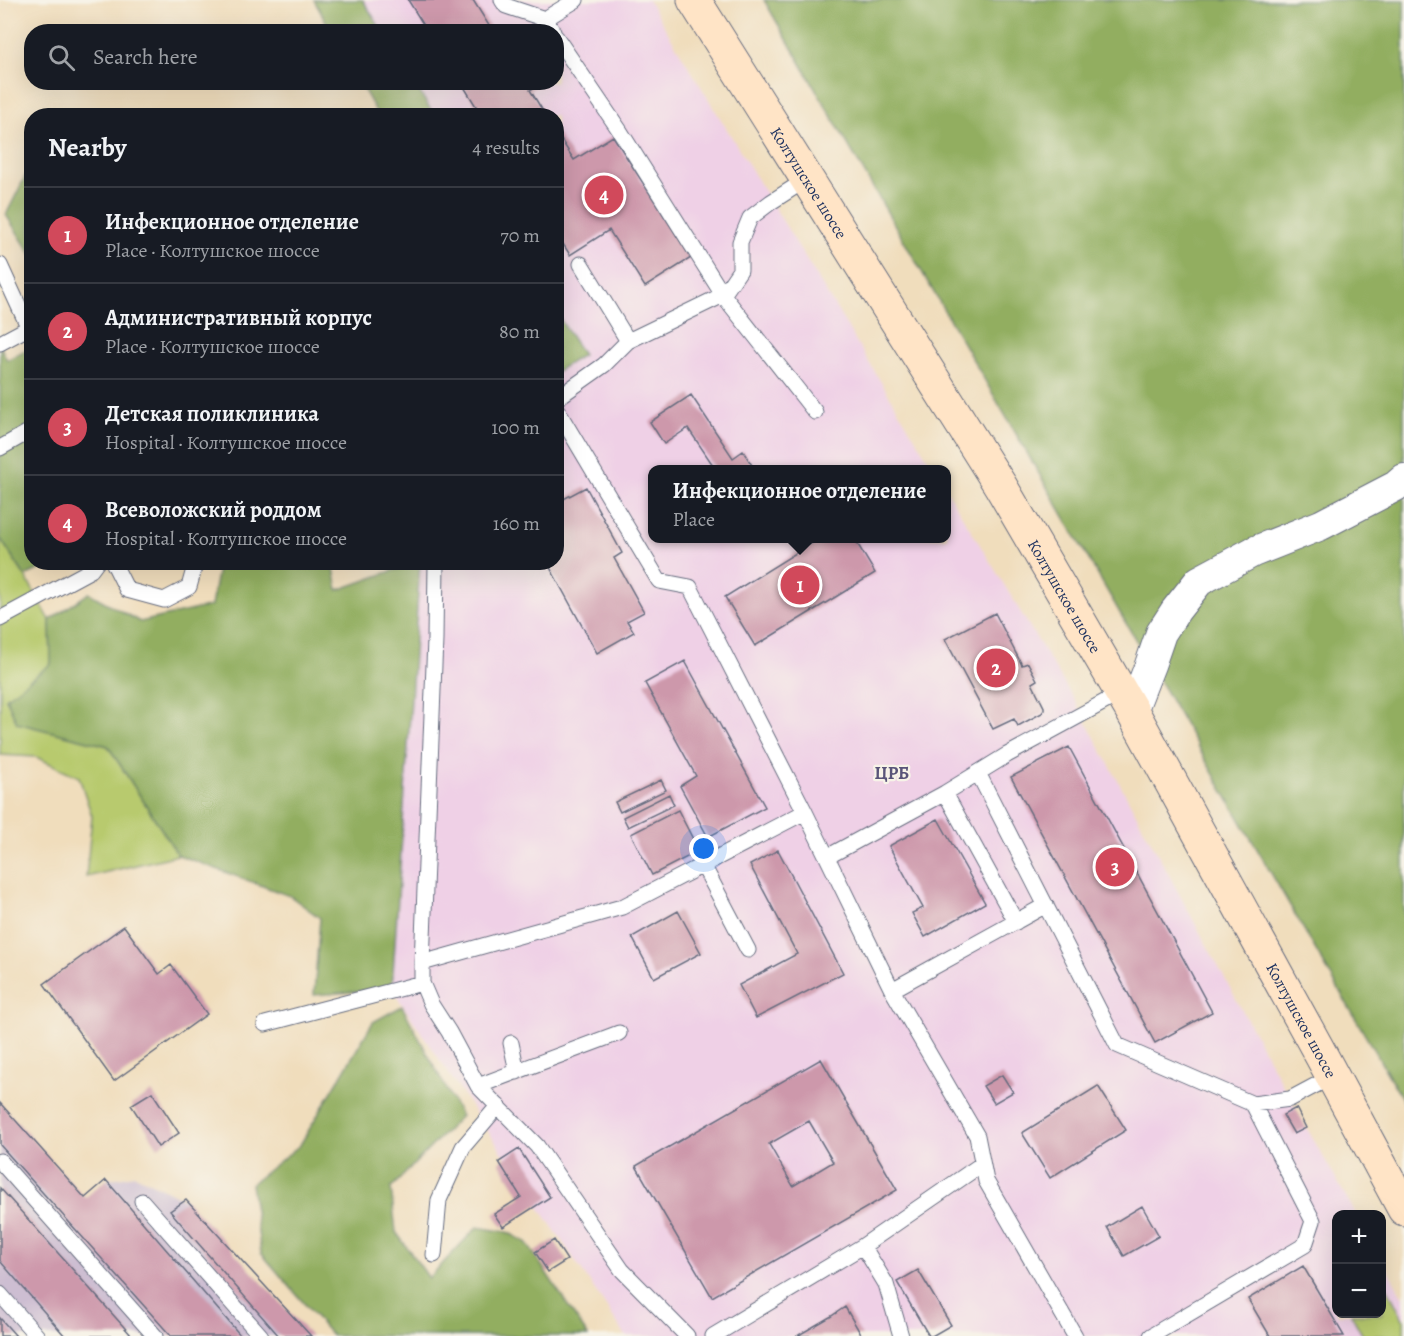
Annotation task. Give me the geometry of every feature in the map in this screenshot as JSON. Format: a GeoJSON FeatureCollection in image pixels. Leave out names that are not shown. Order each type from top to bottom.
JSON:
{"type":"FeatureCollection","features":[{"type":"Feature","properties":{"kind":"street","name":"Колтушское шоссе"},"geometry":{"type":"LineString","coordinates":[[694,0],[1000,485],[1126,702],[1332,1076],[1387,1166],[1404,1209]]}},
{"type":"Feature","properties":{"kind":"street"},"geometry":{"type":"LineString","coordinates":[[1126,702],[1150,665],[1161,633],[1199,581],[1252,552],[1321,525],[1396,486],[1404,479]]}},
{"type":"Feature","properties":{"kind":"lane"},"geometry":{"type":"LineString","coordinates":[[502,0],[506,6],[547,24]]}},
{"type":"Feature","properties":{"kind":"lane"},"geometry":{"type":"LineString","coordinates":[[550,24],[576,0]]}},
{"type":"Feature","properties":{"kind":"lane"},"geometry":{"type":"LineString","coordinates":[[564,49],[620,131],[723,294],[814,412]]}},
{"type":"Feature","properties":{"kind":"lane"},"geometry":{"type":"LineString","coordinates":[[564,393],[604,365],[628,341],[723,294],[740,270],[740,242],[750,218],[807,179]]}},
{"type":"Feature","properties":{"kind":"lane"},"geometry":{"type":"LineString","coordinates":[[581,264],[628,341]]}},
{"type":"Feature","properties":{"kind":"lane"},"geometry":{"type":"LineString","coordinates":[[0,265],[24,319]]}},
{"type":"Feature","properties":{"kind":"lane"},"geometry":{"type":"LineString","coordinates":[[0,344],[24,334]]}},
{"type":"Feature","properties":{"kind":"lane"},"geometry":{"type":"LineString","coordinates":[[564,421],[659,581],[690,587],[805,812],[892,990],[977,1136],[986,1181],[1075,1336]]}},
{"type":"Feature","properties":{"kind":"lane"},"geometry":{"type":"LineString","coordinates":[[0,448],[24,434]]}},
{"type":"Feature","properties":{"kind":"lane"},"geometry":{"type":"LineString","coordinates":[[0,620],[91,570]]}},
{"type":"Feature","properties":{"kind":"lane"},"geometry":{"type":"LineString","coordinates":[[117,570],[127,590],[164,600],[189,587],[194,570]]}},
{"type":"Feature","properties":{"kind":"lane"},"geometry":{"type":"LineString","coordinates":[[436,570],[422,983],[431,1004],[478,1086],[537,1146],[622,1270],[687,1336]]}},
{"type":"Feature","properties":{"kind":"lane"},"geometry":{"type":"LineString","coordinates":[[827,856],[945,793],[1007,754],[1126,702]]}},
{"type":"Feature","properties":{"kind":"lane"},"geometry":{"type":"LineString","coordinates":[[978,773],[1117,1045],[1253,1104],[1290,1099],[1332,1076]]}},
{"type":"Feature","properties":{"kind":"lane"},"geometry":{"type":"LineString","coordinates":[[945,793],[1016,922]]}},
{"type":"Feature","properties":{"kind":"lane"},"geometry":{"type":"LineString","coordinates":[[422,963],[622,907],[805,812]]}},
{"type":"Feature","properties":{"kind":"lane"},"geometry":{"type":"LineString","coordinates":[[703,865],[748,950]]}},
{"type":"Feature","properties":{"kind":"lane"},"geometry":{"type":"LineString","coordinates":[[892,990],[1046,905]]}},
{"type":"Feature","properties":{"kind":"lane"},"geometry":{"type":"LineString","coordinates":[[265,1024],[422,983]]}},
{"type":"Feature","properties":{"kind":"lane"},"geometry":{"type":"LineString","coordinates":[[478,1086],[619,1033]]}},
{"type":"Feature","properties":{"kind":"lane"},"geometry":{"type":"LineString","coordinates":[[511,1043],[518,1072]]}},
{"type":"Feature","properties":{"kind":"lane"},"geometry":{"type":"LineString","coordinates":[[1151,1336],[1305,1245],[1313,1221],[1253,1104]]}},
{"type":"Feature","properties":{"kind":"lane"},"geometry":{"type":"LineString","coordinates":[[434,1255],[439,1200],[462,1147],[498,1106]]}},
{"type":"Feature","properties":{"kind":"lane"},"geometry":{"type":"LineString","coordinates":[[0,1161],[155,1336]]}},
{"type":"Feature","properties":{"kind":"lane"},"geometry":{"type":"LineString","coordinates":[[713,1336],[863,1246],[982,1164]]}},
{"type":"Feature","properties":{"kind":"lane"},"geometry":{"type":"LineString","coordinates":[[142,1201],[261,1336]]}},
{"type":"Feature","properties":{"kind":"lane"},"geometry":{"type":"LineString","coordinates":[[863,1246],[886,1284],[901,1336]]}},
{"type":"Feature","properties":{"kind":"lane"},"geometry":{"type":"LineString","coordinates":[[0,1294],[37,1336]]}},
{"type":"Feature","properties":{"kind":"shaded area"},"geometry":{"type":"Polygon","coordinates":[[[363,0],[648,0],[932,465],[648,465],[648,543],[951,543],[951,498],[1076,703],[1290,1099],[1354,1210],[1332,1210],[1332,1318],[1386,1318],[1386,1266],[1404,1299],[1404,1336],[626,1336],[392,989],[420,570],[564,570],[564,367],[583,355],[564,324],[564,108],[430,108],[418,90],[564,90],[564,24],[378,24],[363,0]]]}},
{"type":"Feature","properties":{"kind":"shaded area"},"geometry":{"type":"Polygon","coordinates":[[[0,1103],[85,1198],[106,1180],[135,1175],[186,1200],[311,1336],[0,1336],[0,1103]]]}},
{"type":"Feature","properties":{"kind":"green space"},"geometry":{"type":"Polygon","coordinates":[[[314,0],[363,0],[378,24],[327,24],[314,0]]]}},
{"type":"Feature","properties":{"kind":"green space"},"geometry":{"type":"Polygon","coordinates":[[[764,0],[1404,0],[1404,1102],[764,0]]]}},
{"type":"Feature","properties":{"kind":"green space"},"geometry":{"type":"Polygon","coordinates":[[[364,90],[418,90],[430,108],[374,108],[364,90]]]}},
{"type":"Feature","properties":{"kind":"green space"},"geometry":{"type":"Polygon","coordinates":[[[24,179],[24,243],[6,215],[24,179]]]}},
{"type":"Feature","properties":{"kind":"green space"},"geometry":{"type":"Polygon","coordinates":[[[564,325],[583,355],[564,367],[564,325]]]}},
{"type":"Feature","properties":{"kind":"green space"},"geometry":{"type":"Polygon","coordinates":[[[0,345],[7,360],[24,351],[24,570],[38,570],[25,576],[0,538],[0,345]]]}},
{"type":"Feature","properties":{"kind":"green space"},"geometry":{"type":"Polygon","coordinates":[[[0,538],[50,620],[51,664],[6,698],[17,722],[108,746],[178,855],[86,877],[92,816],[79,777],[36,757],[0,755],[0,538]]]}},
{"type":"Feature","properties":{"kind":"green space"},"geometry":{"type":"Polygon","coordinates":[[[218,570],[334,570],[338,590],[394,570],[420,570],[392,989],[314,995],[320,918],[290,896],[178,855],[108,746],[17,723],[6,698],[51,664],[50,620],[89,593],[140,622],[211,606],[218,570]]]}},
{"type":"Feature","properties":{"kind":"green space"},"geometry":{"type":"Polygon","coordinates":[[[402,1006],[461,1116],[391,1188],[396,1232],[429,1278],[477,1227],[507,1232],[526,1242],[588,1336],[332,1336],[261,1253],[251,1184],[300,1145],[373,1022],[402,1006]]]}},
{"type":"Feature","properties":{"kind":"green space"},"geometry":{"type":"Polygon","coordinates":[[[1386,1286],[1404,1321],[1404,1336],[1363,1336],[1353,1318],[1386,1318],[1386,1286]]]}},
{"type":"Feature","properties":{"kind":"building"},"geometry":{"type":"Polygon","coordinates":[[[408,0],[473,0],[488,24],[423,24],[408,0]]]}},
{"type":"Feature","properties":{"kind":"building"},"geometry":{"type":"Polygon","coordinates":[[[466,90],[530,90],[541,108],[477,108],[466,90]]]}},
{"type":"Feature","properties":{"kind":"building"},"geometry":{"type":"Polygon","coordinates":[[[613,136],[691,258],[645,287],[609,230],[570,255],[564,246],[564,144],[574,160],[613,136]]]}},
{"type":"Feature","properties":{"kind":"building"},"geometry":{"type":"Polygon","coordinates":[[[691,395],[733,458],[743,451],[752,465],[713,465],[688,428],[664,444],[650,422],[691,395]]]}},
{"type":"Feature","properties":{"kind":"building"},"geometry":{"type":"Polygon","coordinates":[[[586,487],[622,553],[614,558],[644,612],[627,621],[634,632],[597,653],[551,570],[564,570],[564,499],[586,487]]]}},
{"type":"Feature","properties":{"kind":"building"},"geometry":{"type":"Polygon","coordinates":[[[812,543],[857,543],[875,573],[755,646],[725,597],[812,543]]]}},
{"type":"Feature","properties":{"kind":"building"},"geometry":{"type":"Polygon","coordinates":[[[995,613],[1022,665],[1028,663],[1037,680],[1032,683],[1044,710],[1018,726],[1014,719],[993,729],[945,639],[995,613]]]}},
{"type":"Feature","properties":{"kind":"building"},"geometry":{"type":"Polygon","coordinates":[[[685,661],[765,807],[708,837],[680,786],[696,776],[645,683],[685,661]]]}},
{"type":"Feature","properties":{"kind":"building"},"geometry":{"type":"Polygon","coordinates":[[[1069,747],[1212,1012],[1155,1043],[1011,777],[1069,747]]]}},
{"type":"Feature","properties":{"kind":"building"},"geometry":{"type":"Polygon","coordinates":[[[661,780],[666,790],[620,812],[615,802],[661,780]]]}},
{"type":"Feature","properties":{"kind":"building"},"geometry":{"type":"Polygon","coordinates":[[[669,794],[674,805],[628,827],[623,817],[669,794]]]}},
{"type":"Feature","properties":{"kind":"building"},"geometry":{"type":"Polygon","coordinates":[[[678,810],[699,851],[652,875],[631,834],[678,810]]]}},
{"type":"Feature","properties":{"kind":"building"},"geometry":{"type":"Polygon","coordinates":[[[938,819],[985,903],[925,937],[912,913],[923,908],[889,846],[938,819]]]}},
{"type":"Feature","properties":{"kind":"building"},"geometry":{"type":"Polygon","coordinates":[[[778,850],[843,973],[756,1018],[739,985],[797,954],[750,865],[778,850]]]}},
{"type":"Feature","properties":{"kind":"building"},"geometry":{"type":"Polygon","coordinates":[[[678,911],[701,953],[654,978],[632,937],[678,911]]]}},
{"type":"Feature","properties":{"kind":"building"},"geometry":{"type":"Polygon","coordinates":[[[124,926],[159,974],[171,965],[207,1014],[114,1081],[44,984],[124,926]]]}},
{"type":"Feature","properties":{"kind":"building"},"geometry":{"type":"Polygon","coordinates":[[[821,1059],[897,1190],[712,1297],[636,1166],[821,1059]],[[809,1121],[769,1144],[793,1186],[833,1162],[809,1121]]]}},
{"type":"Feature","properties":{"kind":"building"},"geometry":{"type":"Polygon","coordinates":[[[1002,1075],[1013,1092],[994,1103],[983,1086],[1002,1075]]]}},
{"type":"Feature","properties":{"kind":"building"},"geometry":{"type":"Polygon","coordinates":[[[1098,1086],[1126,1130],[1050,1178],[1022,1133],[1098,1086]]]}},
{"type":"Feature","properties":{"kind":"building"},"geometry":{"type":"Polygon","coordinates":[[[152,1092],[179,1133],[158,1147],[131,1105],[152,1092]]]}},
{"type":"Feature","properties":{"kind":"building"},"geometry":{"type":"Polygon","coordinates":[[[0,1103],[85,1198],[106,1180],[241,1336],[171,1336],[0,1145],[0,1103]]]}},
{"type":"Feature","properties":{"kind":"building"},"geometry":{"type":"Polygon","coordinates":[[[1296,1108],[1306,1128],[1294,1134],[1283,1115],[1296,1108]]]}},
{"type":"Feature","properties":{"kind":"building"},"geometry":{"type":"Polygon","coordinates":[[[519,1149],[550,1197],[503,1227],[494,1214],[521,1197],[499,1162],[519,1149]]]}},
{"type":"Feature","properties":{"kind":"building"},"geometry":{"type":"Polygon","coordinates":[[[0,1188],[132,1336],[65,1336],[0,1261],[0,1188]]]}},
{"type":"Feature","properties":{"kind":"building"},"geometry":{"type":"Polygon","coordinates":[[[186,1200],[311,1336],[279,1336],[170,1211],[186,1200]]]}},
{"type":"Feature","properties":{"kind":"building"},"geometry":{"type":"Polygon","coordinates":[[[1142,1206],[1159,1236],[1124,1256],[1107,1227],[1142,1206]]]}},
{"type":"Feature","properties":{"kind":"building"},"geometry":{"type":"Polygon","coordinates":[[[554,1240],[567,1260],[548,1272],[535,1252],[554,1240]]]}},
{"type":"Feature","properties":{"kind":"building"},"geometry":{"type":"Polygon","coordinates":[[[1303,1266],[1344,1336],[1270,1336],[1248,1299],[1303,1266]]]}},
{"type":"Feature","properties":{"kind":"building"},"geometry":{"type":"Polygon","coordinates":[[[918,1270],[951,1325],[932,1336],[929,1336],[897,1282],[918,1270]]]}},
{"type":"Feature","properties":{"kind":"building"},"geometry":{"type":"Polygon","coordinates":[[[845,1307],[862,1336],[797,1336],[830,1317],[845,1307]]]}},
{"type":"Feature","properties":{"kind":"building"},"geometry":{"type":"Polygon","coordinates":[[[0,1318],[16,1336],[0,1336],[0,1318]]]}},
{"type":"Feature","properties":{"kind":"place","name":"Всеволожский роддом"},"geometry":{"type":"Point","coordinates":[604,195]}},
{"type":"Feature","properties":{"kind":"place","name":"Инфекционное отделение"},"geometry":{"type":"Point","coordinates":[800,585]}},
{"type":"Feature","properties":{"kind":"place","name":"Административный корпус"},"geometry":{"type":"Point","coordinates":[996,668]}},
{"type":"Feature","properties":{"kind":"place","name":"Детская поликлиника"},"geometry":{"type":"Point","coordinates":[1115,867]}},
{"type":"Feature","properties":{"kind":"district","name":"ЦРБ"},"geometry":{"type":"Point","coordinates":[892,773]}}]}
